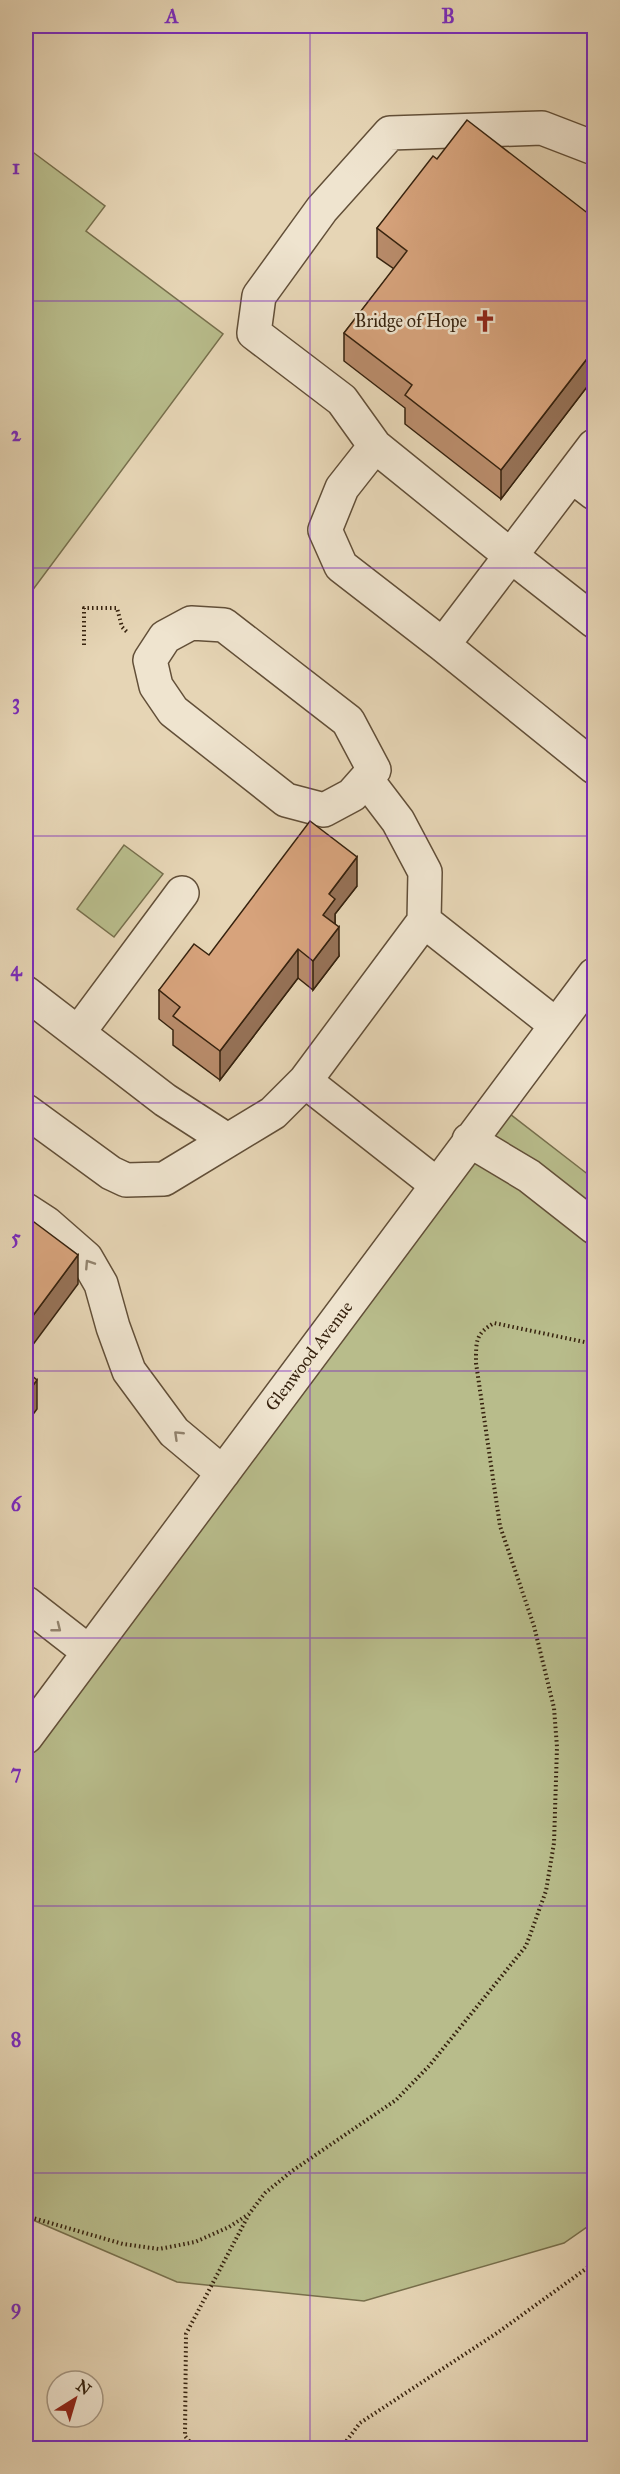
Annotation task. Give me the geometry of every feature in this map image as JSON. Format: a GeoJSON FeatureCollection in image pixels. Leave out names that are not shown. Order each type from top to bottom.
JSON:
{"type":"FeatureCollection","features":[{"type":"Feature","properties":{"kind":"street"},"geometry":{"type":"LineString","coordinates":[[594,148],[542,128],[390,133],[322,209],[259,296],[254,333],[342,400],[375,446],[594,621]]}},
{"type":"Feature","properties":{"kind":"street"},"geometry":{"type":"LineString","coordinates":[[375,446],[342,488],[325,530],[341,566],[594,767]]}},
{"type":"Feature","properties":{"kind":"street"},"geometry":{"type":"LineString","coordinates":[[443,645],[511,556],[583,485],[594,446]]}},
{"type":"Feature","properties":{"kind":"street"},"geometry":{"type":"LineString","coordinates":[[192,623],[224,625],[348,721],[374,770],[366,779],[352,795],[324,810],[286,800],[173,711],[156,686],[150,660],[165,637],[192,623]]}},
{"type":"Feature","properties":{"kind":"street"},"geometry":{"type":"LineString","coordinates":[[26,1111],[111,1173],[126,1180],[164,1179],[273,1113],[305,1081],[424,921],[425,872],[398,821],[366,779]]}},
{"type":"Feature","properties":{"kind":"street"},"geometry":{"type":"LineString","coordinates":[[78,1033],[182,893]]}},
{"type":"Feature","properties":{"kind":"street"},"geometry":{"type":"LineString","coordinates":[[424,921],[556,1025]]}},
{"type":"Feature","properties":{"kind":"street","name":"Glenwood Avenue"},"geometry":{"type":"LineString","coordinates":[[26,1737],[594,975]]}},
{"type":"Feature","properties":{"kind":"street"},"geometry":{"type":"LineString","coordinates":[[26,993],[165,1100],[227,1140]]}},
{"type":"Feature","properties":{"kind":"street"},"geometry":{"type":"LineString","coordinates":[[305,1081],[436,1184]]}},
{"type":"Feature","properties":{"kind":"street"},"geometry":{"type":"LineString","coordinates":[[469,1140],[529,1176],[594,1227]]}},
{"type":"Feature","properties":{"kind":"street"},"geometry":{"type":"LineString","coordinates":[[26,1210],[46,1223],[86,1258],[101,1284],[129,1371],[174,1432],[223,1473]]}},
{"type":"Feature","properties":{"kind":"street"},"geometry":{"type":"LineString","coordinates":[[26,1603],[89,1652]]}},
{"type":"Feature","properties":{"kind":"path"},"geometry":{"type":"LineString","coordinates":[[84,645],[84,608],[117,608],[122,627],[135,640],[157,649]]}},
{"type":"Feature","properties":{"kind":"path"},"geometry":{"type":"LineString","coordinates":[[195,2448],[185,2436],[186,2334],[249,2214],[265,2193],[292,2171],[396,2100],[429,2066],[526,1946],[538,1915],[546,1891],[554,1843],[556,1743],[554,1708],[534,1626],[501,1526],[476,1363],[476,1343],[482,1330],[494,1323],[594,1344]]}},
{"type":"Feature","properties":{"kind":"path"},"geometry":{"type":"LineString","coordinates":[[26,2216],[123,2244],[159,2249],[195,2242],[229,2227],[249,2214]]}},
{"type":"Feature","properties":{"kind":"path"},"geometry":{"type":"LineString","coordinates":[[341,2448],[360,2423],[497,2333],[594,2263]]}},
{"type":"Feature","properties":{"kind":"green space"},"geometry":{"type":"Polygon","coordinates":[[[26,147],[105,206],[86,231],[223,334],[26,599],[26,147]]]}},
{"type":"Feature","properties":{"kind":"green space"},"geometry":{"type":"Polygon","coordinates":[[[124,845],[163,874],[114,937],[77,909],[124,845]]]}},
{"type":"Feature","properties":{"kind":"green space"},"geometry":{"type":"Polygon","coordinates":[[[497,1104],[594,1179],[594,2222],[564,2243],[364,2301],[177,2282],[33,2220],[26,2214],[26,1737],[497,1104]]]}},
{"type":"Feature","properties":{"kind":"building","name":"Bridge of Hope"},"geometry":{"type":"Polygon","coordinates":[[[467,120],[594,218],[594,352],[501,470],[405,395],[412,385],[344,333],[407,251],[377,228],[433,156],[437,159],[467,120]]]}},
{"type":"Feature","properties":{"kind":"building"},"geometry":{"type":"Polygon","coordinates":[[[310,821],[357,857],[329,894],[335,899],[323,915],[339,927],[313,961],[298,949],[220,1051],[173,1016],[180,1007],[159,990],[194,944],[209,955],[310,821]]]}},
{"type":"Feature","properties":{"kind":"building"},"geometry":{"type":"Polygon","coordinates":[[[26,1216],[78,1255],[26,1325],[26,1216]]]}},
{"type":"Feature","properties":{"kind":"building"},"geometry":{"type":"Polygon","coordinates":[[[26,1371],[37,1380],[26,1395],[26,1371]]]}},
{"type":"Feature","properties":{"kind":"place","name":"Bridge of Hope"},"geometry":{"type":"Point","coordinates":[485,321]}}]}
